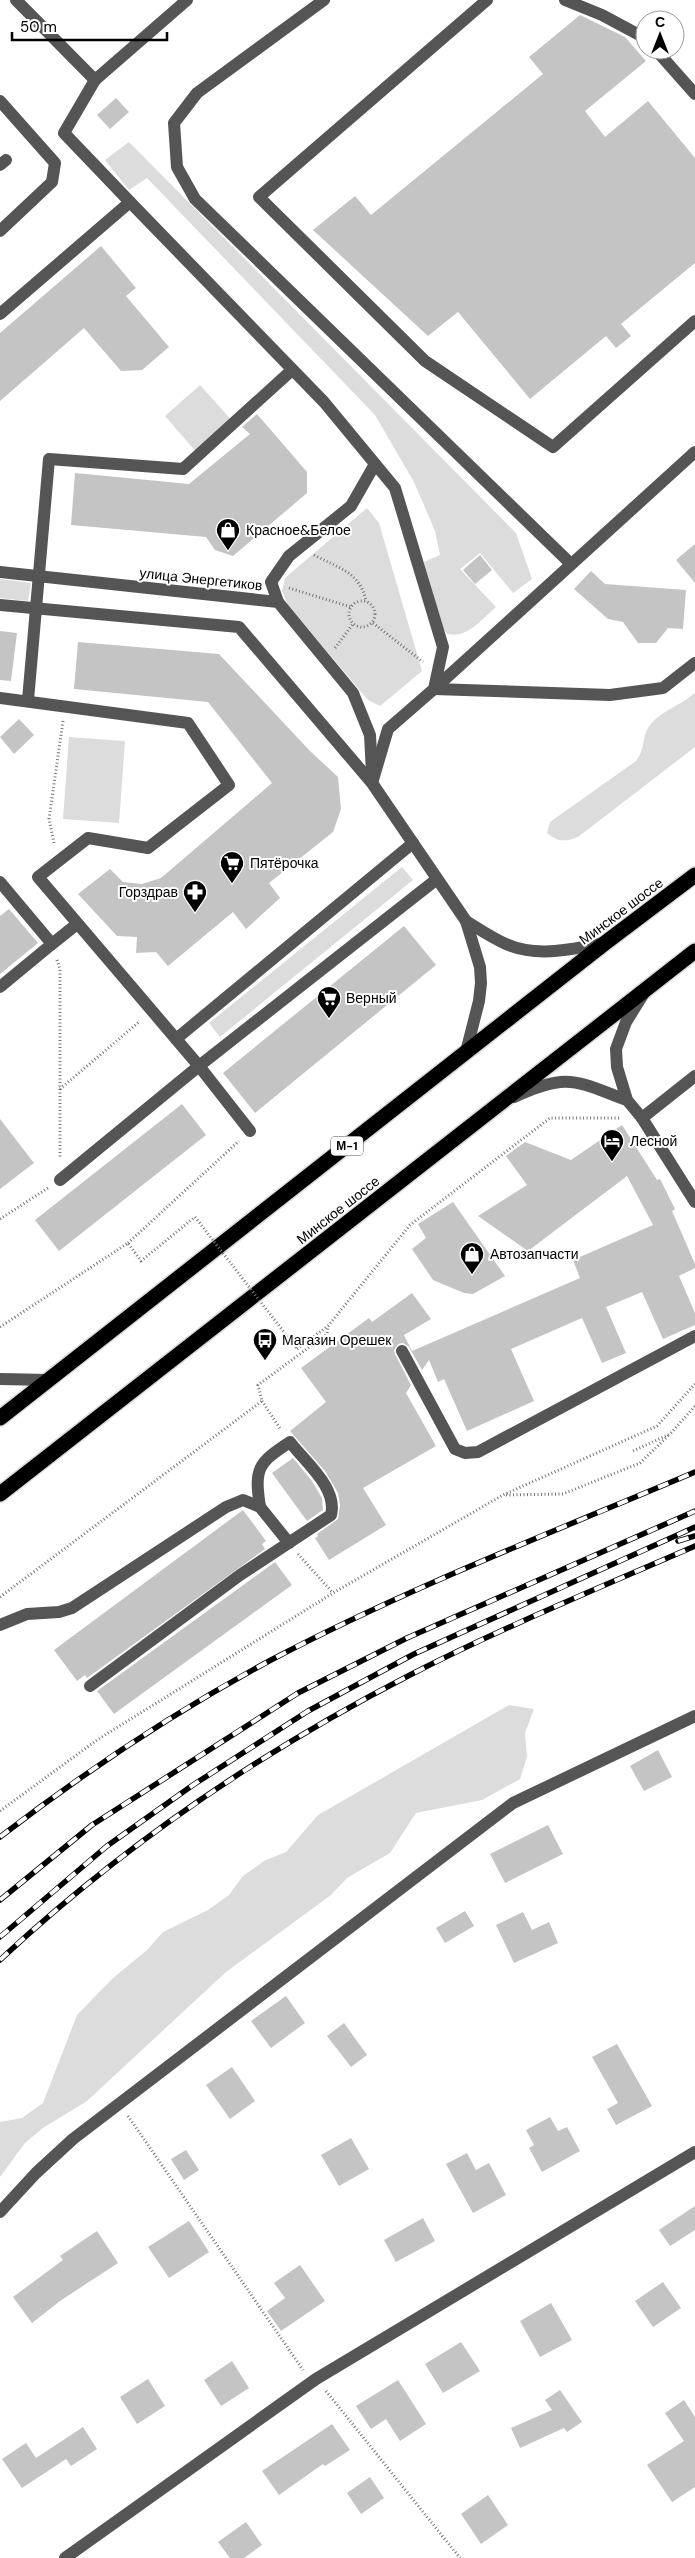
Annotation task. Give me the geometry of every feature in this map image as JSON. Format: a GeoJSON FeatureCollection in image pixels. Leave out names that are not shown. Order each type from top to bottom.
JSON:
{"type":"FeatureCollection","features":[{"type":"Feature","properties":{"kind":"highway","name":"Минское шоссе"},"geometry":{"type":"LineString","coordinates":[[0,1418],[605,943],[695,875]]}},
{"type":"Feature","properties":{"kind":"highway","name":"Минское шоссе"},"geometry":{"type":"LineString","coordinates":[[0,1494],[503,1103],[695,951]]}},
{"type":"Feature","properties":{"kind":"street"},"geometry":{"type":"LineString","coordinates":[[16,0],[95,80]]}},
{"type":"Feature","properties":{"kind":"street"},"geometry":{"type":"LineString","coordinates":[[187,0],[95,80],[64,133],[324,402],[395,488],[443,647],[434,689]]}},
{"type":"Feature","properties":{"kind":"street"},"geometry":{"type":"LineString","coordinates":[[324,0],[197,93],[174,123],[177,166],[195,199],[570,564]]}},
{"type":"Feature","properties":{"kind":"street"},"geometry":{"type":"LineString","coordinates":[[487,0],[259,197],[425,362],[553,447],[695,322]]}},
{"type":"Feature","properties":{"kind":"street"},"geometry":{"type":"LineString","coordinates":[[565,0],[602,15],[635,33]]}},
{"type":"Feature","properties":{"kind":"street"},"geometry":{"type":"LineString","coordinates":[[665,60],[695,93]]}},
{"type":"Feature","properties":{"kind":"street"},"geometry":{"type":"LineString","coordinates":[[0,102],[56,163],[52,182],[0,231]]}},
{"type":"Feature","properties":{"kind":"street"},"geometry":{"type":"LineString","coordinates":[[0,314],[130,202]]}},
{"type":"Feature","properties":{"kind":"street"},"geometry":{"type":"LineString","coordinates":[[28,700],[49,459],[183,469],[292,370]]}},
{"type":"Feature","properties":{"kind":"street"},"geometry":{"type":"LineString","coordinates":[[372,783],[388,729],[695,452]]}},
{"type":"Feature","properties":{"kind":"street"},"geometry":{"type":"LineString","coordinates":[[278,602],[271,582],[289,556],[351,506],[375,464]]}},
{"type":"Feature","properties":{"kind":"street","name":"улица Энергетиков"},"geometry":{"type":"LineString","coordinates":[[0,572],[278,602],[353,694],[370,735],[372,783]]}},
{"type":"Feature","properties":{"kind":"street"},"geometry":{"type":"LineString","coordinates":[[0,605],[239,627],[372,783],[466,922],[480,967],[481,983],[479,1001],[466,1052]]}},
{"type":"Feature","properties":{"kind":"street"},"geometry":{"type":"LineString","coordinates":[[434,689],[610,694],[663,688],[695,662]]}},
{"type":"Feature","properties":{"kind":"street"},"geometry":{"type":"LineString","coordinates":[[0,698],[28,700],[188,724],[229,785],[148,848],[88,838],[38,877],[76,924],[199,1066],[250,1130]]}},
{"type":"Feature","properties":{"kind":"street"},"geometry":{"type":"LineString","coordinates":[[176,1039],[413,843]]}},
{"type":"Feature","properties":{"kind":"street"},"geometry":{"type":"LineString","coordinates":[[60,1180],[199,1066],[437,879]]}},
{"type":"Feature","properties":{"kind":"street"},"geometry":{"type":"LineString","coordinates":[[0,882],[52,944]]}},
{"type":"Feature","properties":{"kind":"street"},"geometry":{"type":"LineString","coordinates":[[466,922],[507,945],[531,950],[561,952],[605,943]]}},
{"type":"Feature","properties":{"kind":"street"},"geometry":{"type":"LineString","coordinates":[[0,987],[76,924]]}},
{"type":"Feature","properties":{"kind":"street"},"geometry":{"type":"LineString","coordinates":[[648,987],[626,1022],[616,1049],[617,1067],[627,1100],[642,1118],[695,1202]]}},
{"type":"Feature","properties":{"kind":"street"},"geometry":{"type":"LineString","coordinates":[[642,1118],[695,1076]]}},
{"type":"Feature","properties":{"kind":"street"},"geometry":{"type":"LineString","coordinates":[[503,1103],[537,1086],[552,1081],[577,1082],[627,1100]]}},
{"type":"Feature","properties":{"kind":"street"},"geometry":{"type":"LineString","coordinates":[[402,1351],[455,1449],[465,1452],[478,1452],[695,1336]]}},
{"type":"Feature","properties":{"kind":"street"},"geometry":{"type":"LineString","coordinates":[[0,1379],[49,1380]]}},
{"type":"Feature","properties":{"kind":"street"},"geometry":{"type":"LineString","coordinates":[[90,1686],[240,1575],[331,1514],[334,1505],[330,1492],[290,1442],[264,1459],[256,1482],[260,1507]]}},
{"type":"Feature","properties":{"kind":"street"},"geometry":{"type":"LineString","coordinates":[[0,1625],[27,1614],[59,1612],[72,1608],[226,1507],[243,1500],[260,1507],[289,1543]]}},
{"type":"Feature","properties":{"kind":"street"},"geometry":{"type":"LineString","coordinates":[[0,2212],[36,2173],[73,2139],[119,2102],[513,1803],[695,1716]]}},
{"type":"Feature","properties":{"kind":"street"},"geometry":{"type":"LineString","coordinates":[[65,2558],[316,2379],[695,2152]]}},
{"type":"Feature","properties":{"kind":"path"},"geometry":{"type":"LineString","coordinates":[[299,548],[355,576],[364,589],[366,602],[375,610],[373,622]]}},
{"type":"Feature","properties":{"kind":"path"},"geometry":{"type":"LineString","coordinates":[[271,582],[351,607]]}},
{"type":"Feature","properties":{"kind":"path"},"geometry":{"type":"LineString","coordinates":[[366,602],[358,602],[351,607],[349,616],[353,624],[361,628],[373,622]]}},
{"type":"Feature","properties":{"kind":"path"},"geometry":{"type":"LineString","coordinates":[[373,622],[437,674]]}},
{"type":"Feature","properties":{"kind":"path"},"geometry":{"type":"LineString","coordinates":[[326,660],[353,624]]}},
{"type":"Feature","properties":{"kind":"path"},"geometry":{"type":"LineString","coordinates":[[54,838],[49,819],[63,723]]}},
{"type":"Feature","properties":{"kind":"path"},"geometry":{"type":"LineString","coordinates":[[0,1219],[60,1180],[60,969],[52,944]]}},
{"type":"Feature","properties":{"kind":"path"},"geometry":{"type":"LineString","coordinates":[[60,1089],[151,1011]]}},
{"type":"Feature","properties":{"kind":"path"},"geometry":{"type":"LineString","coordinates":[[128,1243],[141,1261],[195,1217],[297,1349],[328,1326],[410,1224],[550,1118],[642,1118]]}},
{"type":"Feature","properties":{"kind":"path"},"geometry":{"type":"LineString","coordinates":[[0,1327],[128,1243],[250,1130]]}},
{"type":"Feature","properties":{"kind":"path"},"geometry":{"type":"LineString","coordinates":[[290,1442],[262,1401],[258,1385],[327,1334],[328,1326]]}},
{"type":"Feature","properties":{"kind":"path"},"geometry":{"type":"LineString","coordinates":[[0,1811],[97,1740],[333,1593],[503,1495],[657,1426],[695,1384]]}},
{"type":"Feature","properties":{"kind":"path"},"geometry":{"type":"LineString","coordinates":[[0,1597],[262,1401]]}},
{"type":"Feature","properties":{"kind":"path"},"geometry":{"type":"LineString","coordinates":[[503,1495],[563,1494],[640,1463],[695,1406]]}},
{"type":"Feature","properties":{"kind":"path"},"geometry":{"type":"LineString","coordinates":[[633,1451],[670,1434]]}},
{"type":"Feature","properties":{"kind":"path"},"geometry":{"type":"LineString","coordinates":[[289,1543],[333,1593]]}},
{"type":"Feature","properties":{"kind":"path"},"geometry":{"type":"LineString","coordinates":[[119,2102],[300,2367],[316,2379],[460,2558]]}},
{"type":"Feature","properties":{"kind":"shaded area"},"geometry":{"type":"Polygon","coordinates":[[[129,142],[516,533],[532,579],[513,593],[480,553],[460,569],[496,607],[474,627],[461,634],[454,635],[447,634],[442,627],[424,562],[440,555],[435,531],[414,482],[375,415],[147,178],[129,190],[105,160],[129,142]]]}},
{"type":"Feature","properties":{"kind":"shaded area"},"geometry":{"type":"Polygon","coordinates":[[[200,385],[234,423],[198,454],[165,416],[200,385]]]}},
{"type":"Feature","properties":{"kind":"shaded area"},"geometry":{"type":"Polygon","coordinates":[[[367,508],[379,523],[422,671],[380,706],[368,700],[288,605],[282,591],[285,578],[367,508]]]}},
{"type":"Feature","properties":{"kind":"shaded area"},"geometry":{"type":"Polygon","coordinates":[[[0,579],[31,583],[28,601],[0,598],[0,579]]]}},
{"type":"Feature","properties":{"kind":"shaded area"},"geometry":{"type":"Polygon","coordinates":[[[695,693],[695,747],[578,837],[562,840],[547,833],[550,822],[636,761],[641,753],[646,732],[653,722],[695,693]]]}},
{"type":"Feature","properties":{"kind":"shaded area"},"geometry":{"type":"Polygon","coordinates":[[[69,737],[125,741],[119,823],[63,819],[69,737]]]}},
{"type":"Feature","properties":{"kind":"shaded area"},"geometry":{"type":"Polygon","coordinates":[[[402,867],[413,880],[220,1037],[209,1023],[402,867]]]}},
{"type":"Feature","properties":{"kind":"shaded area"},"geometry":{"type":"Polygon","coordinates":[[[509,1705],[534,1709],[525,1733],[527,1757],[520,1779],[482,1800],[416,1813],[390,1853],[347,1878],[331,1895],[226,1972],[87,2101],[43,2128],[25,2143],[0,2177],[0,2122],[22,2118],[43,2103],[77,2015],[112,1979],[147,1950],[163,1932],[208,1910],[229,1895],[243,1876],[264,1861],[286,1852],[318,1815],[509,1705]]]}},
{"type":"Feature","properties":{"kind":"building"},"geometry":{"type":"Polygon","coordinates":[[[580,15],[625,37],[635,48],[635,60],[646,61],[585,111],[605,137],[648,101],[695,158],[695,263],[621,324],[631,336],[616,348],[606,336],[530,399],[458,312],[428,336],[313,230],[355,196],[371,215],[543,74],[529,57],[580,15]]]}},
{"type":"Feature","properties":{"kind":"building"},"geometry":{"type":"Polygon","coordinates":[[[116,98],[129,112],[110,129],[97,115],[116,98]]]}},
{"type":"Feature","properties":{"kind":"building"},"geometry":{"type":"Polygon","coordinates":[[[101,246],[136,288],[126,296],[169,347],[142,370],[121,371],[84,328],[0,401],[0,333],[101,246]]]}},
{"type":"Feature","properties":{"kind":"building"},"geometry":{"type":"Polygon","coordinates":[[[257,414],[307,472],[307,493],[233,556],[215,550],[206,537],[71,525],[75,473],[189,484],[250,434],[242,427],[257,414]]]}},
{"type":"Feature","properties":{"kind":"building"},"geometry":{"type":"Polygon","coordinates":[[[695,544],[695,583],[676,560],[695,544]]]}},
{"type":"Feature","properties":{"kind":"building"},"geometry":{"type":"Polygon","coordinates":[[[480,555],[492,570],[475,584],[463,570],[480,555]]]}},
{"type":"Feature","properties":{"kind":"building"},"geometry":{"type":"Polygon","coordinates":[[[591,571],[605,584],[686,590],[683,629],[668,628],[656,643],[638,643],[623,622],[608,619],[574,589],[591,571]]]}},
{"type":"Feature","properties":{"kind":"building"},"geometry":{"type":"Polygon","coordinates":[[[0,631],[17,633],[11,681],[0,680],[0,631]]]}},
{"type":"Feature","properties":{"kind":"building"},"geometry":{"type":"Polygon","coordinates":[[[78,642],[219,654],[310,751],[338,777],[341,809],[333,832],[269,883],[280,898],[246,929],[233,912],[168,966],[156,952],[136,953],[137,937],[117,936],[78,894],[110,869],[123,882],[142,884],[161,878],[272,783],[208,702],[74,689],[78,642]]]}},
{"type":"Feature","properties":{"kind":"building"},"geometry":{"type":"Polygon","coordinates":[[[19,719],[34,735],[14,754],[0,737],[19,719]]]}},
{"type":"Feature","properties":{"kind":"building"},"geometry":{"type":"Polygon","coordinates":[[[9,909],[38,943],[0,974],[0,916],[9,909]]]}},
{"type":"Feature","properties":{"kind":"building","name":"Верный"},"geometry":{"type":"Polygon","coordinates":[[[404,926],[436,965],[255,1113],[223,1073],[404,926]]]}},
{"type":"Feature","properties":{"kind":"building"},"geometry":{"type":"Polygon","coordinates":[[[182,1104],[206,1135],[59,1251],[35,1220],[182,1104]]]}},
{"type":"Feature","properties":{"kind":"building"},"geometry":{"type":"Polygon","coordinates":[[[0,1119],[34,1163],[0,1189],[0,1119]]]}},
{"type":"Feature","properties":{"kind":"building"},"geometry":{"type":"Polygon","coordinates":[[[622,1125],[657,1180],[660,1179],[675,1209],[672,1211],[695,1264],[695,1268],[679,1276],[695,1313],[695,1325],[663,1339],[642,1292],[606,1307],[626,1353],[602,1363],[582,1318],[511,1349],[534,1401],[467,1431],[444,1379],[438,1382],[429,1360],[422,1370],[409,1347],[403,1343],[398,1344],[394,1350],[395,1354],[411,1385],[406,1393],[436,1446],[363,1488],[386,1525],[329,1560],[315,1538],[318,1536],[317,1534],[338,1519],[340,1505],[338,1493],[325,1471],[290,1431],[326,1402],[301,1368],[369,1318],[372,1322],[412,1293],[431,1319],[404,1335],[412,1351],[580,1278],[573,1260],[653,1225],[627,1176],[528,1251],[478,1216],[527,1185],[506,1156],[525,1142],[571,1160],[622,1125]]]}},
{"type":"Feature","properties":{"kind":"building"},"geometry":{"type":"Polygon","coordinates":[[[453,1202],[505,1276],[473,1294],[464,1293],[433,1280],[412,1249],[426,1238],[418,1224],[453,1202]]]}},
{"type":"Feature","properties":{"kind":"building"},"geometry":{"type":"Polygon","coordinates":[[[293,1458],[312,1481],[322,1498],[323,1510],[307,1521],[272,1473],[293,1458]]]}},
{"type":"Feature","properties":{"kind":"building"},"geometry":{"type":"Polygon","coordinates":[[[243,1510],[266,1541],[262,1544],[265,1549],[87,1678],[85,1675],[77,1681],[54,1650],[243,1510]]]}},
{"type":"Feature","properties":{"kind":"building"},"geometry":{"type":"Polygon","coordinates":[[[275,1562],[292,1585],[114,1714],[97,1691],[275,1562]]]}},
{"type":"Feature","properties":{"kind":"building"},"geometry":{"type":"Polygon","coordinates":[[[658,1750],[672,1777],[644,1791],[630,1766],[658,1750]]]}},
{"type":"Feature","properties":{"kind":"building"},"geometry":{"type":"Polygon","coordinates":[[[548,1825],[563,1854],[505,1883],[490,1854],[548,1825]]]}},
{"type":"Feature","properties":{"kind":"building"},"geometry":{"type":"Polygon","coordinates":[[[465,1911],[474,1926],[445,1943],[436,1928],[465,1911]]]}},
{"type":"Feature","properties":{"kind":"building"},"geometry":{"type":"Polygon","coordinates":[[[523,1912],[532,1930],[549,1922],[558,1943],[514,1963],[496,1925],[523,1912]]]}},
{"type":"Feature","properties":{"kind":"building"},"geometry":{"type":"Polygon","coordinates":[[[286,1996],[305,2023],[271,2048],[251,2021],[286,1996]]]}},
{"type":"Feature","properties":{"kind":"building"},"geometry":{"type":"Polygon","coordinates":[[[344,2023],[367,2055],[351,2067],[327,2036],[344,2023]]]}},
{"type":"Feature","properties":{"kind":"building"},"geometry":{"type":"Polygon","coordinates":[[[617,2044],[652,2106],[616,2125],[607,2109],[618,2103],[592,2057],[617,2044]]]}},
{"type":"Feature","properties":{"kind":"building"},"geometry":{"type":"Polygon","coordinates":[[[232,2067],[255,2101],[230,2119],[206,2085],[232,2067]]]}},
{"type":"Feature","properties":{"kind":"building"},"geometry":{"type":"Polygon","coordinates":[[[550,2117],[558,2131],[567,2127],[580,2151],[542,2172],[529,2148],[534,2145],[526,2130],[550,2117]]]}},
{"type":"Feature","properties":{"kind":"building"},"geometry":{"type":"Polygon","coordinates":[[[351,2138],[369,2169],[339,2186],[321,2155],[351,2138]]]}},
{"type":"Feature","properties":{"kind":"building"},"geometry":{"type":"Polygon","coordinates":[[[186,2150],[199,2170],[184,2180],[171,2159],[186,2150]]]}},
{"type":"Feature","properties":{"kind":"building"},"geometry":{"type":"Polygon","coordinates":[[[467,2153],[476,2170],[489,2163],[506,2195],[473,2213],[446,2164],[467,2153]]]}},
{"type":"Feature","properties":{"kind":"building"},"geometry":{"type":"Polygon","coordinates":[[[695,2206],[695,2230],[670,2246],[659,2230],[695,2206]]]}},
{"type":"Feature","properties":{"kind":"building"},"geometry":{"type":"Polygon","coordinates":[[[423,2218],[435,2241],[396,2262],[384,2240],[423,2218]]]}},
{"type":"Feature","properties":{"kind":"building"},"geometry":{"type":"Polygon","coordinates":[[[189,2221],[209,2252],[169,2278],[148,2247],[189,2221]]]}},
{"type":"Feature","properties":{"kind":"building"},"geometry":{"type":"Polygon","coordinates":[[[97,2231],[118,2263],[60,2301],[32,2323],[13,2297],[63,2260],[60,2256],[97,2231]]]}},
{"type":"Feature","properties":{"kind":"building"},"geometry":{"type":"Polygon","coordinates":[[[300,2265],[325,2301],[281,2331],[267,2311],[285,2298],[274,2283],[300,2265]]]}},
{"type":"Feature","properties":{"kind":"building"},"geometry":{"type":"Polygon","coordinates":[[[663,2282],[681,2308],[653,2327],[635,2301],[663,2282]]]}},
{"type":"Feature","properties":{"kind":"building"},"geometry":{"type":"Polygon","coordinates":[[[551,2303],[572,2340],[540,2357],[520,2321],[551,2303]]]}},
{"type":"Feature","properties":{"kind":"building"},"geometry":{"type":"Polygon","coordinates":[[[461,2342],[480,2371],[443,2393],[425,2364],[461,2342]]]}},
{"type":"Feature","properties":{"kind":"building"},"geometry":{"type":"Polygon","coordinates":[[[232,2361],[249,2388],[221,2406],[204,2380],[232,2361]]]}},
{"type":"Feature","properties":{"kind":"building"},"geometry":{"type":"Polygon","coordinates":[[[148,2379],[165,2406],[137,2424],[120,2397],[148,2379]]]}},
{"type":"Feature","properties":{"kind":"building"},"geometry":{"type":"Polygon","coordinates":[[[398,2380],[426,2424],[400,2441],[386,2419],[371,2429],[356,2406],[398,2380]]]}},
{"type":"Feature","properties":{"kind":"building"},"geometry":{"type":"Polygon","coordinates":[[[560,2390],[582,2422],[567,2432],[564,2428],[520,2448],[511,2428],[552,2410],[545,2400],[560,2390]]]}},
{"type":"Feature","properties":{"kind":"building"},"geometry":{"type":"Polygon","coordinates":[[[684,2400],[695,2417],[695,2487],[672,2502],[647,2465],[684,2441],[665,2413],[684,2400]]]}},
{"type":"Feature","properties":{"kind":"building"},"geometry":{"type":"Polygon","coordinates":[[[332,2424],[350,2450],[325,2466],[323,2464],[279,2495],[262,2471],[332,2424]]]}},
{"type":"Feature","properties":{"kind":"building"},"geometry":{"type":"Polygon","coordinates":[[[83,2427],[97,2449],[71,2466],[66,2459],[22,2488],[2,2459],[26,2443],[36,2458],[83,2427]]]}},
{"type":"Feature","properties":{"kind":"building"},"geometry":{"type":"Polygon","coordinates":[[[370,2477],[384,2498],[361,2514],[347,2493],[370,2477]]]}},
{"type":"Feature","properties":{"kind":"building"},"geometry":{"type":"Polygon","coordinates":[[[488,2495],[508,2525],[481,2544],[461,2514],[488,2495]]]}},
{"type":"Feature","properties":{"kind":"building"},"geometry":{"type":"Polygon","coordinates":[[[246,2522],[262,2545],[244,2558],[230,2558],[218,2542],[246,2522]]]}},
{"type":"Feature","properties":{"kind":"railway"},"geometry":{"type":"LineString","coordinates":[[0,1837],[98,1765],[166,1721],[271,1660],[428,1585],[695,1472]]}},
{"type":"Feature","properties":{"kind":"railway"},"geometry":{"type":"LineString","coordinates":[[0,1900],[92,1825],[298,1693],[407,1638],[695,1511]]}},
{"type":"Feature","properties":{"kind":"railway"},"geometry":{"type":"LineString","coordinates":[[0,1937],[107,1846],[193,1785],[308,1711],[414,1654],[695,1527]]}},
{"type":"Feature","properties":{"kind":"railway"},"geometry":{"type":"LineString","coordinates":[[678,1541],[695,1536]]}},
{"type":"Feature","properties":{"kind":"railway"},"geometry":{"type":"LineString","coordinates":[[0,1960],[46,1918],[144,1841],[246,1769],[299,1737],[353,1705],[443,1658],[695,1546]]}},
{"type":"Feature","properties":{"kind":"place","name":"Красное&Белое"},"geometry":{"type":"Point","coordinates":[228,551]}},
{"type":"Feature","properties":{"kind":"place","name":"Пятёрочка"},"geometry":{"type":"Point","coordinates":[232,884]}},
{"type":"Feature","properties":{"kind":"place","name":"Горздрав"},"geometry":{"type":"Point","coordinates":[195,913]}},
{"type":"Feature","properties":{"kind":"place","name":"Верный"},"geometry":{"type":"Point","coordinates":[329,1019]}},
{"type":"Feature","properties":{"kind":"place","name":"Лесной"},"geometry":{"type":"Point","coordinates":[612,1162]}},
{"type":"Feature","properties":{"kind":"place","name":"Автозапчасти"},"geometry":{"type":"Point","coordinates":[472,1275]}},
{"type":"Feature","properties":{"kind":"place","name":"Магазин Орешек"},"geometry":{"type":"Point","coordinates":[265,1361]}}]}
